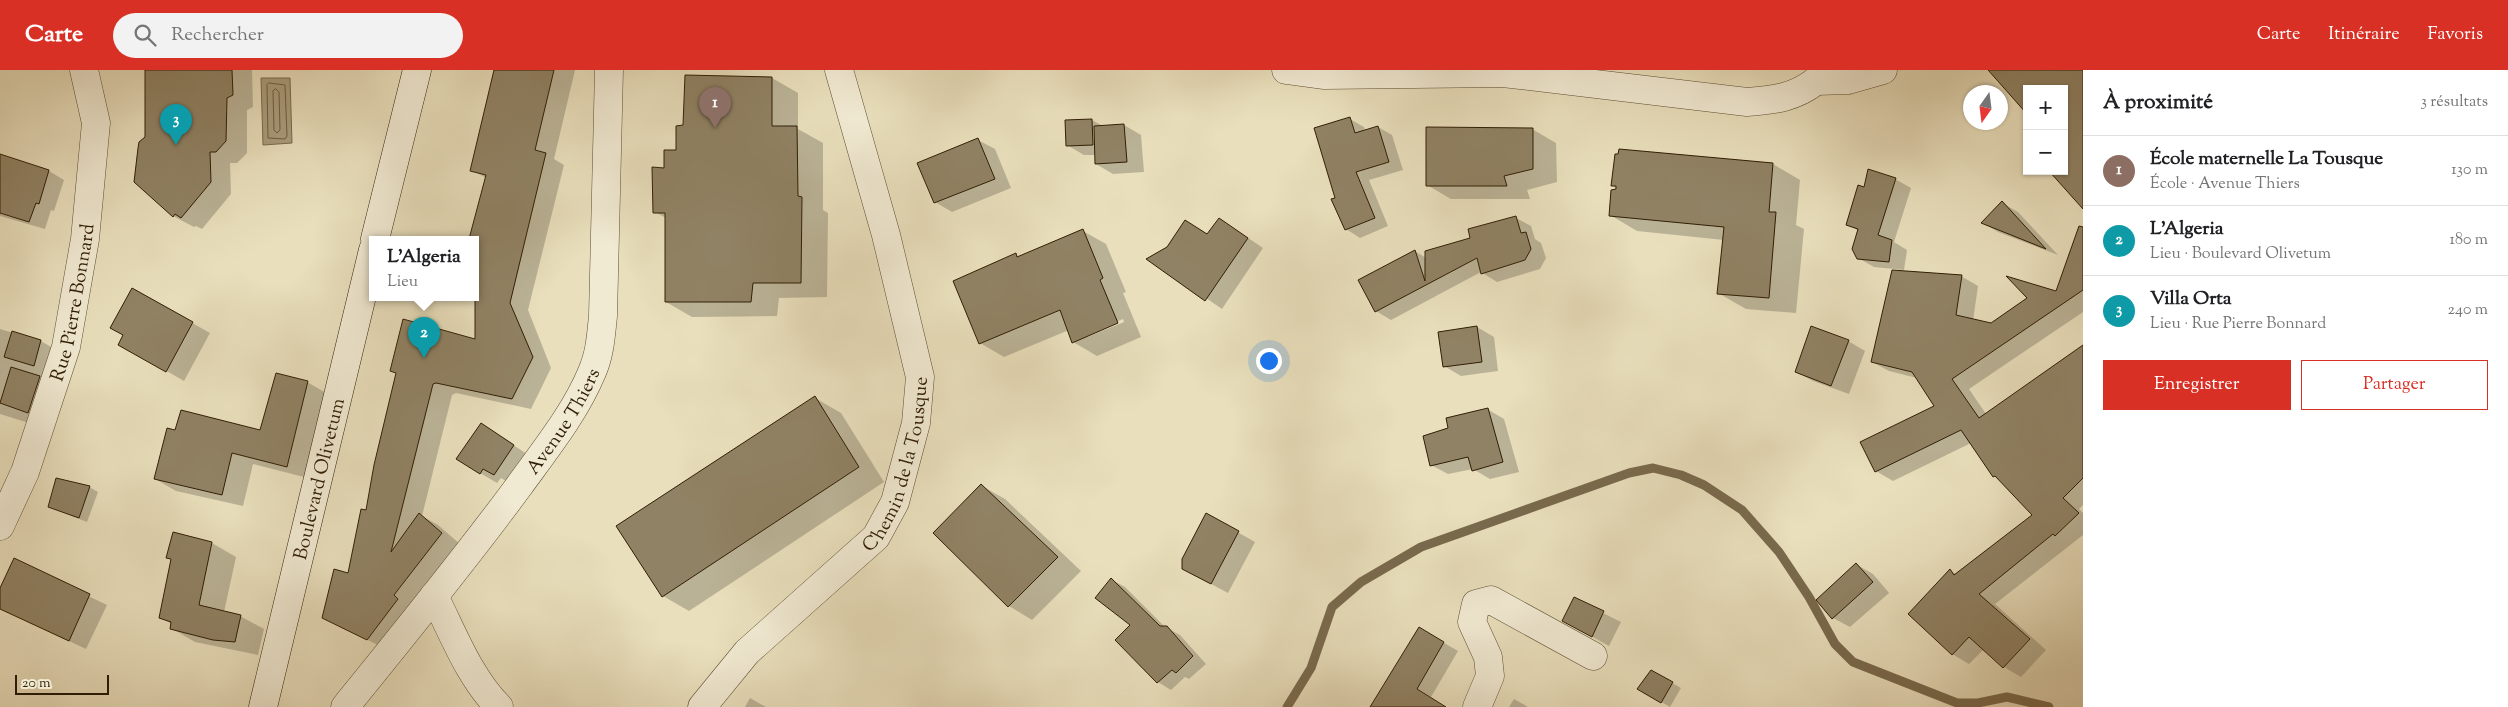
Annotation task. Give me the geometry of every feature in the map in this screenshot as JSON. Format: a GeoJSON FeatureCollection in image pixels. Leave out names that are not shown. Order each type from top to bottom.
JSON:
{"type":"FeatureCollection","features":[{"type":"Feature","properties":{"kind":"street","name":"Rue Pierre Bonnard"},"geometry":{"type":"LineString","coordinates":[[0,526],[24,472],[66,347],[85,239],[96,123],[84,70]]}},
{"type":"Feature","properties":{"kind":"street"},"geometry":{"type":"LineString","coordinates":[[376,236],[416,70]]}},
{"type":"Feature","properties":{"kind":"street","name":"Avenue Thiers"},"geometry":{"type":"LineString","coordinates":[[345,707],[472,550],[542,454],[574,406],[593,371],[600,345],[603,316],[609,70]]}},
{"type":"Feature","properties":{"kind":"street","name":"Chemin de la Tousque"},"geometry":{"type":"LineString","coordinates":[[702,707],[747,652],[876,537],[895,502],[916,423],[920,377],[886,235],[839,70]]}},
{"type":"Feature","properties":{"kind":"street"},"geometry":{"type":"LineString","coordinates":[[1286,70],[1323,75],[1504,73],[1747,102],[1777,100],[1792,96],[1802,92],[1816,76],[1848,80],[1883,70]]}},
{"type":"Feature","properties":{"kind":"street","name":"Boulevard Olivetum"},"geometry":{"type":"LineString","coordinates":[[263,707],[369,267]]}},
{"type":"Feature","properties":{"kind":"street"},"geometry":{"type":"LineString","coordinates":[[434,596],[468,666],[489,697],[499,707]]}},
{"type":"Feature","properties":{"kind":"street"},"geometry":{"type":"LineString","coordinates":[[1477,707],[1490,676],[1488,657],[1472,622],[1476,604],[1491,600],[1593,656]]}},
{"type":"Feature","properties":{"kind":"water"},"geometry":{"type":"Polygon","coordinates":[[[261,78],[290,78],[292,143],[263,145],[261,78]]]}},
{"type":"Feature","properties":{"kind":"building"},"geometry":{"type":"Polygon","coordinates":[[[145,70],[232,70],[233,95],[227,98],[226,141],[216,152],[210,152],[211,182],[181,218],[175,214],[173,217],[134,182],[139,142],[145,137],[145,70]]]}},
{"type":"Feature","properties":{"kind":"building"},"geometry":{"type":"Polygon","coordinates":[[[494,70],[554,70],[535,150],[546,153],[510,303],[533,357],[512,399],[436,383],[433,384],[391,552],[419,513],[442,533],[394,595],[398,599],[367,640],[322,618],[334,569],[348,573],[361,509],[366,510],[374,465],[396,373],[390,371],[403,319],[475,339],[475,301],[479,301],[479,236],[470,236],[486,175],[470,171],[494,70]]]}},
{"type":"Feature","properties":{"kind":"building"},"geometry":{"type":"Polygon","coordinates":[[[1988,70],[2083,70],[2083,209],[2053,175],[2068,175],[2068,85],[2023,85],[2023,109],[2008,93],[2008,85],[2001,85],[1988,70]]]}},
{"type":"Feature","properties":{"kind":"building"},"geometry":{"type":"Polygon","coordinates":[[[685,75],[772,77],[772,126],[797,126],[798,196],[802,197],[801,283],[753,283],[751,302],[665,302],[665,213],[653,213],[652,167],[664,168],[664,150],[676,150],[676,126],[683,125],[685,75]]]}},
{"type":"Feature","properties":{"kind":"building"},"geometry":{"type":"Polygon","coordinates":[[[1350,117],[1355,133],[1378,126],[1389,162],[1356,172],[1375,218],[1345,230],[1331,199],[1335,198],[1314,128],[1350,117]]]}},
{"type":"Feature","properties":{"kind":"building"},"geometry":{"type":"Polygon","coordinates":[[[1092,119],[1093,145],[1066,146],[1065,120],[1092,119]]]}},
{"type":"Feature","properties":{"kind":"building"},"geometry":{"type":"Polygon","coordinates":[[[1124,124],[1127,162],[1095,164],[1094,126],[1124,124]]]}},
{"type":"Feature","properties":{"kind":"building"},"geometry":{"type":"Polygon","coordinates":[[[1426,127],[1533,128],[1533,169],[1504,176],[1507,186],[1426,186],[1426,127]]]}},
{"type":"Feature","properties":{"kind":"building"},"geometry":{"type":"Polygon","coordinates":[[[978,138],[995,179],[934,203],[917,163],[978,138]]]}},
{"type":"Feature","properties":{"kind":"building"},"geometry":{"type":"Polygon","coordinates":[[[1619,149],[1773,163],[1769,212],[1776,212],[1769,298],[1717,294],[1724,227],[1609,216],[1611,190],[1616,189],[1616,186],[1611,186],[1615,154],[1618,154],[1619,149]]]}},
{"type":"Feature","properties":{"kind":"building"},"geometry":{"type":"Polygon","coordinates":[[[0,154],[49,170],[39,204],[36,203],[29,222],[0,213],[0,154]]]}},
{"type":"Feature","properties":{"kind":"building"},"geometry":{"type":"Polygon","coordinates":[[[1868,169],[1896,178],[1878,235],[1892,240],[1889,262],[1857,259],[1852,249],[1858,229],[1846,225],[1858,185],[1864,187],[1868,169]]]}},
{"type":"Feature","properties":{"kind":"building"},"geometry":{"type":"Polygon","coordinates":[[[2002,201],[2046,249],[1981,223],[2002,201]]]}},
{"type":"Feature","properties":{"kind":"building"},"geometry":{"type":"Polygon","coordinates":[[[1516,216],[1521,233],[1526,232],[1531,249],[1525,260],[1481,274],[1477,258],[1375,312],[1358,280],[1415,250],[1425,281],[1425,251],[1470,238],[1468,229],[1516,216]]]}},
{"type":"Feature","properties":{"kind":"building"},"geometry":{"type":"Polygon","coordinates":[[[1219,218],[1248,238],[1205,301],[1146,259],[1167,247],[1185,220],[1207,234],[1219,218]]]}},
{"type":"Feature","properties":{"kind":"building"},"geometry":{"type":"Polygon","coordinates":[[[2079,226],[2083,227],[2083,290],[1952,379],[1979,418],[2083,345],[2083,478],[2063,498],[2079,513],[2055,536],[2053,534],[1979,594],[2030,639],[2003,668],[1969,637],[1952,655],[1908,614],[1950,569],[1954,575],[2032,515],[1995,476],[1993,477],[1961,430],[1875,472],[1860,442],[1934,406],[1912,372],[1871,362],[1892,270],[1962,275],[1956,315],[1991,323],[2027,298],[2006,276],[2056,291],[2079,226]]]}},
{"type":"Feature","properties":{"kind":"building"},"geometry":{"type":"Polygon","coordinates":[[[1083,229],[1103,278],[1100,280],[1118,323],[1072,343],[1060,310],[979,344],[953,281],[1016,253],[1017,257],[1083,229]]]}},
{"type":"Feature","properties":{"kind":"building"},"geometry":{"type":"Polygon","coordinates":[[[132,288],[193,322],[166,372],[118,345],[123,335],[110,328],[132,288]]]}},
{"type":"Feature","properties":{"kind":"building"},"geometry":{"type":"Polygon","coordinates":[[[1477,326],[1482,362],[1443,367],[1438,332],[1477,326]]]}},
{"type":"Feature","properties":{"kind":"building"},"geometry":{"type":"Polygon","coordinates":[[[1811,326],[1849,340],[1831,386],[1795,372],[1811,326]]]}},
{"type":"Feature","properties":{"kind":"building"},"geometry":{"type":"Polygon","coordinates":[[[12,331],[41,340],[34,366],[4,357],[12,331]]]}},
{"type":"Feature","properties":{"kind":"building"},"geometry":{"type":"Polygon","coordinates":[[[11,367],[40,376],[28,413],[0,403],[11,367]]]}},
{"type":"Feature","properties":{"kind":"building"},"geometry":{"type":"Polygon","coordinates":[[[276,373],[308,381],[287,467],[232,453],[222,495],[154,479],[167,428],[175,430],[181,410],[260,430],[276,373]]]}},
{"type":"Feature","properties":{"kind":"building"},"geometry":{"type":"Polygon","coordinates":[[[815,396],[859,467],[662,597],[616,526],[815,396]]]}},
{"type":"Feature","properties":{"kind":"building"},"geometry":{"type":"Polygon","coordinates":[[[1488,408],[1503,462],[1472,471],[1468,457],[1430,466],[1423,436],[1448,428],[1446,418],[1488,408]]]}},
{"type":"Feature","properties":{"kind":"building"},"geometry":{"type":"Polygon","coordinates":[[[481,423],[514,445],[494,475],[483,469],[480,474],[456,459],[481,423]]]}},
{"type":"Feature","properties":{"kind":"building"},"geometry":{"type":"Polygon","coordinates":[[[56,478],[90,486],[79,518],[48,507],[56,478]]]}},
{"type":"Feature","properties":{"kind":"building"},"geometry":{"type":"Polygon","coordinates":[[[981,484],[1058,557],[1008,607],[933,533],[981,484]]]}},
{"type":"Feature","properties":{"kind":"building"},"geometry":{"type":"Polygon","coordinates":[[[1206,513],[1239,531],[1211,584],[1182,569],[1182,559],[1206,513]]]}},
{"type":"Feature","properties":{"kind":"building"},"geometry":{"type":"Polygon","coordinates":[[[173,532],[212,542],[199,605],[241,615],[235,642],[213,640],[170,629],[171,622],[159,618],[171,559],[166,558],[173,532]]]}},
{"type":"Feature","properties":{"kind":"building"},"geometry":{"type":"Polygon","coordinates":[[[14,558],[90,594],[69,641],[0,609],[0,588],[14,558]]]}},
{"type":"Feature","properties":{"kind":"building"},"geometry":{"type":"Polygon","coordinates":[[[1856,563],[1873,582],[1832,619],[1816,600],[1856,563]]]}},
{"type":"Feature","properties":{"kind":"building"},"geometry":{"type":"Polygon","coordinates":[[[1111,578],[1160,626],[1167,626],[1193,656],[1176,673],[1172,670],[1157,683],[1115,640],[1130,625],[1095,598],[1111,578]]]}},
{"type":"Feature","properties":{"kind":"building"},"geometry":{"type":"Polygon","coordinates":[[[1574,597],[1604,611],[1592,637],[1562,621],[1574,597]]]}},
{"type":"Feature","properties":{"kind":"building"},"geometry":{"type":"Polygon","coordinates":[[[1419,627],[1444,642],[1417,689],[1446,707],[1370,707],[1419,627]]]}},
{"type":"Feature","properties":{"kind":"building"},"geometry":{"type":"Polygon","coordinates":[[[1651,670],[1673,682],[1661,703],[1637,689],[1651,670]]]}},
{"type":"Feature","properties":{"kind":"waterway"},"geometry":{"type":"LineString","coordinates":[[1287,707],[1311,668],[1332,607],[1361,582],[1421,547],[1629,473],[1653,468],[1681,475],[1704,485],[1742,510],[1779,552],[1809,597],[1835,644],[1853,662],[1957,703],[1978,703],[2007,697],[2049,707]]}},
{"type":"Feature","properties":{"kind":"place","name":"École maternelle La Tousque"},"geometry":{"type":"Point","coordinates":[715,128]}},
{"type":"Feature","properties":{"kind":"place","name":"Villa Orta"},"geometry":{"type":"Point","coordinates":[176,145]}},
{"type":"Feature","properties":{"kind":"place","name":"L'Algeria"},"geometry":{"type":"Point","coordinates":[424,358]}}]}
